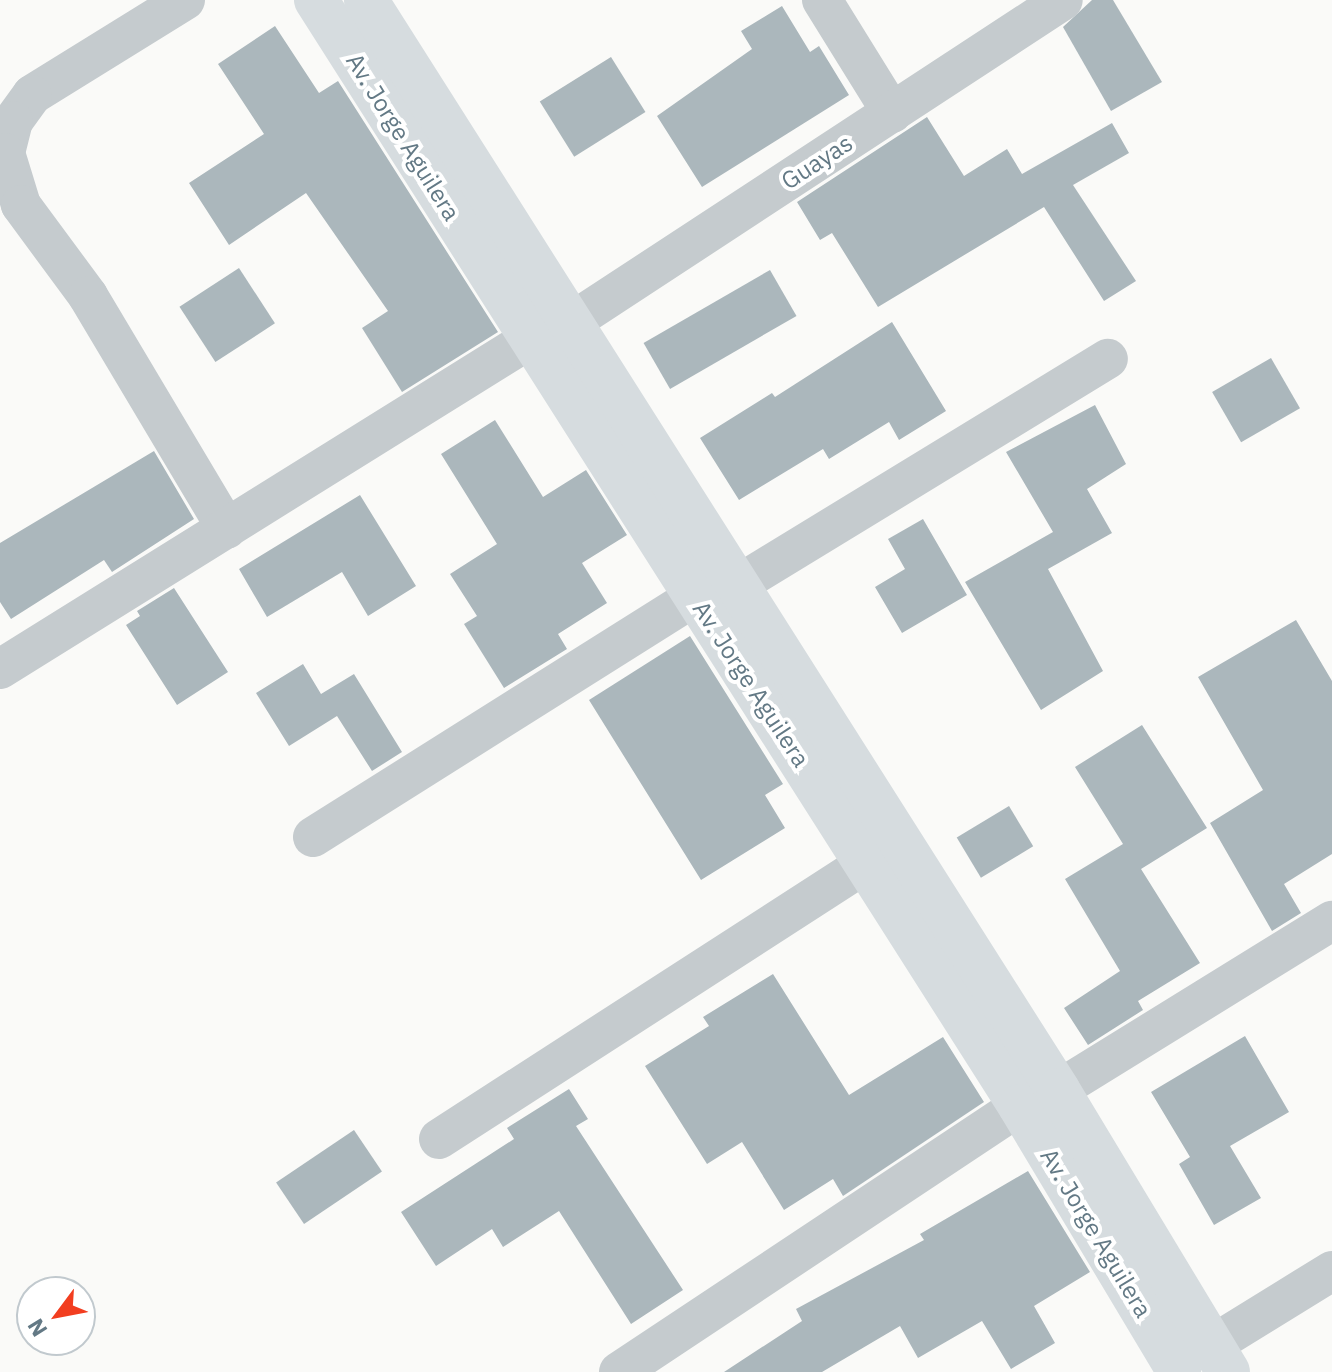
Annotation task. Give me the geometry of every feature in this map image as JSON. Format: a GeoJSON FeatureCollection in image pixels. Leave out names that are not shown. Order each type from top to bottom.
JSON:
{"type":"FeatureCollection","features":[{"type":"Feature","properties":{"kind":"street"},"geometry":{"type":"LineString","coordinates":[[185,0],[32,95],[13,121],[6,163],[21,205],[88,296],[227,529]]}},
{"type":"Feature","properties":{"kind":"street","name":"Av. Jorge Aguilera"},"geometry":{"type":"LineString","coordinates":[[316,0],[530,339],[715,591],[1206,1363]]}},
{"type":"Feature","properties":{"kind":"street","name":"Av. Jorge Aguilera"},"geometry":{"type":"LineString","coordinates":[[366,0],[570,323],[865,864],[1039,1098]]}},
{"type":"Feature","properties":{"kind":"street"},"geometry":{"type":"LineString","coordinates":[[822,0],[892,113]]}},
{"type":"Feature","properties":{"kind":"street","name":"Guayas"},"geometry":{"type":"LineString","coordinates":[[570,323],[1063,0]]}},
{"type":"Feature","properties":{"kind":"street"},"geometry":{"type":"LineString","coordinates":[[0,669],[530,339]]}},
{"type":"Feature","properties":{"kind":"street"},"geometry":{"type":"LineString","coordinates":[[313,837],[715,591],[1108,359]]}},
{"type":"Feature","properties":{"kind":"street"},"geometry":{"type":"LineString","coordinates":[[439,1139],[865,864]]}},
{"type":"Feature","properties":{"kind":"street"},"geometry":{"type":"LineString","coordinates":[[619,1372],[1039,1098],[1332,921]]}},
{"type":"Feature","properties":{"kind":"street"},"geometry":{"type":"LineString","coordinates":[[1206,1363],[1332,1271]]}},
{"type":"Feature","properties":{"kind":"building"},"geometry":{"type":"Polygon","coordinates":[[[1092,0],[1113,0],[1162,82],[1111,111],[1063,27],[1092,0]]]}},
{"type":"Feature","properties":{"kind":"building"},"geometry":{"type":"Polygon","coordinates":[[[782,6],[810,52],[819,46],[849,95],[702,187],[657,116],[752,49],[741,31],[782,6]]]}},
{"type":"Feature","properties":{"kind":"building"},"geometry":{"type":"Polygon","coordinates":[[[275,26],[319,93],[338,81],[498,332],[402,392],[362,328],[388,311],[306,193],[229,245],[189,183],[264,134],[218,64],[275,26]]]}},
{"type":"Feature","properties":{"kind":"building"},"geometry":{"type":"Polygon","coordinates":[[[611,57],[645,112],[574,157],[540,102],[611,57]]]}},
{"type":"Feature","properties":{"kind":"building"},"geometry":{"type":"Polygon","coordinates":[[[927,117],[964,176],[1007,149],[1022,174],[1112,123],[1129,153],[1073,185],[1136,281],[1104,301],[1044,207],[878,307],[832,233],[820,240],[797,202],[927,117]]]}},
{"type":"Feature","properties":{"kind":"building"},"geometry":{"type":"Polygon","coordinates":[[[239,268],[275,323],[215,362],[179,307],[239,268]]]}},
{"type":"Feature","properties":{"kind":"building"},"geometry":{"type":"Polygon","coordinates":[[[770,270],[796,316],[670,389],[644,343],[770,270]]]}},
{"type":"Feature","properties":{"kind":"building"},"geometry":{"type":"Polygon","coordinates":[[[892,322],[946,411],[899,440],[889,422],[829,459],[823,449],[739,500],[700,438],[772,393],[775,397],[892,322]]]}},
{"type":"Feature","properties":{"kind":"building"},"geometry":{"type":"Polygon","coordinates":[[[1271,358],[1300,408],[1241,442],[1212,392],[1271,358]]]}},
{"type":"Feature","properties":{"kind":"building"},"geometry":{"type":"Polygon","coordinates":[[[1095,405],[1126,464],[1087,489],[1112,533],[1048,569],[1103,671],[1041,710],[965,582],[1053,532],[1006,452],[1095,405]]]}},
{"type":"Feature","properties":{"kind":"building"},"geometry":{"type":"Polygon","coordinates":[[[495,420],[543,497],[586,470],[627,535],[582,563],[607,603],[558,634],[567,649],[504,688],[464,624],[477,616],[450,574],[497,544],[441,454],[495,420]]]}},
{"type":"Feature","properties":{"kind":"building"},"geometry":{"type":"Polygon","coordinates":[[[154,451],[194,519],[112,572],[104,560],[11,619],[0,602],[0,543],[154,451]]]}},
{"type":"Feature","properties":{"kind":"building"},"geometry":{"type":"Polygon","coordinates":[[[360,495],[416,586],[368,616],[342,572],[267,617],[239,569],[360,495]]]}},
{"type":"Feature","properties":{"kind":"building"},"geometry":{"type":"Polygon","coordinates":[[[923,519],[967,595],[902,633],[875,587],[905,569],[888,539],[923,519]]]}},
{"type":"Feature","properties":{"kind":"building"},"geometry":{"type":"Polygon","coordinates":[[[174,588],[228,672],[177,705],[126,625],[140,616],[137,611],[174,588]]]}},
{"type":"Feature","properties":{"kind":"building"},"geometry":{"type":"Polygon","coordinates":[[[1296,620],[1332,681],[1332,854],[1284,884],[1301,913],[1272,931],[1210,823],[1263,790],[1198,677],[1296,620]]]}},
{"type":"Feature","properties":{"kind":"building"},"geometry":{"type":"Polygon","coordinates":[[[690,636],[783,784],[765,795],[785,828],[701,880],[589,700],[690,636]]]}},
{"type":"Feature","properties":{"kind":"building"},"geometry":{"type":"Polygon","coordinates":[[[303,664],[321,694],[354,674],[402,752],[372,771],[337,716],[289,746],[256,693],[303,664]]]}},
{"type":"Feature","properties":{"kind":"building"},"geometry":{"type":"Polygon","coordinates":[[[1142,725],[1207,828],[1141,869],[1200,963],[1138,1001],[1143,1010],[1088,1045],[1064,1008],[1120,971],[1065,879],[1123,844],[1075,767],[1142,725]]]}},
{"type":"Feature","properties":{"kind":"building"},"geometry":{"type":"Polygon","coordinates":[[[1009,806],[1033,846],[981,878],[957,837],[1009,806]]]}},
{"type":"Feature","properties":{"kind":"building"},"geometry":{"type":"Polygon","coordinates":[[[773,974],[849,1095],[943,1037],[984,1102],[843,1196],[833,1179],[784,1210],[742,1142],[707,1164],[645,1066],[709,1026],[703,1017],[773,974]]]}},
{"type":"Feature","properties":{"kind":"building"},"geometry":{"type":"Polygon","coordinates":[[[1245,1036],[1289,1112],[1230,1146],[1261,1198],[1214,1225],[1179,1164],[1190,1157],[1151,1092],[1245,1036]]]}},
{"type":"Feature","properties":{"kind":"building"},"geometry":{"type":"Polygon","coordinates":[[[569,1089],[588,1119],[576,1126],[683,1290],[631,1324],[559,1211],[503,1247],[492,1229],[436,1266],[401,1212],[514,1139],[507,1128],[569,1089]]]}},
{"type":"Feature","properties":{"kind":"building"},"geometry":{"type":"Polygon","coordinates":[[[354,1130],[382,1171],[304,1224],[276,1183],[354,1130]]]}},
{"type":"Feature","properties":{"kind":"building"},"geometry":{"type":"Polygon","coordinates":[[[1028,1171],[1090,1272],[1034,1306],[1055,1343],[1011,1369],[982,1321],[918,1358],[900,1326],[822,1372],[724,1372],[802,1321],[796,1309],[924,1240],[920,1234],[1028,1171]]]}}]}
